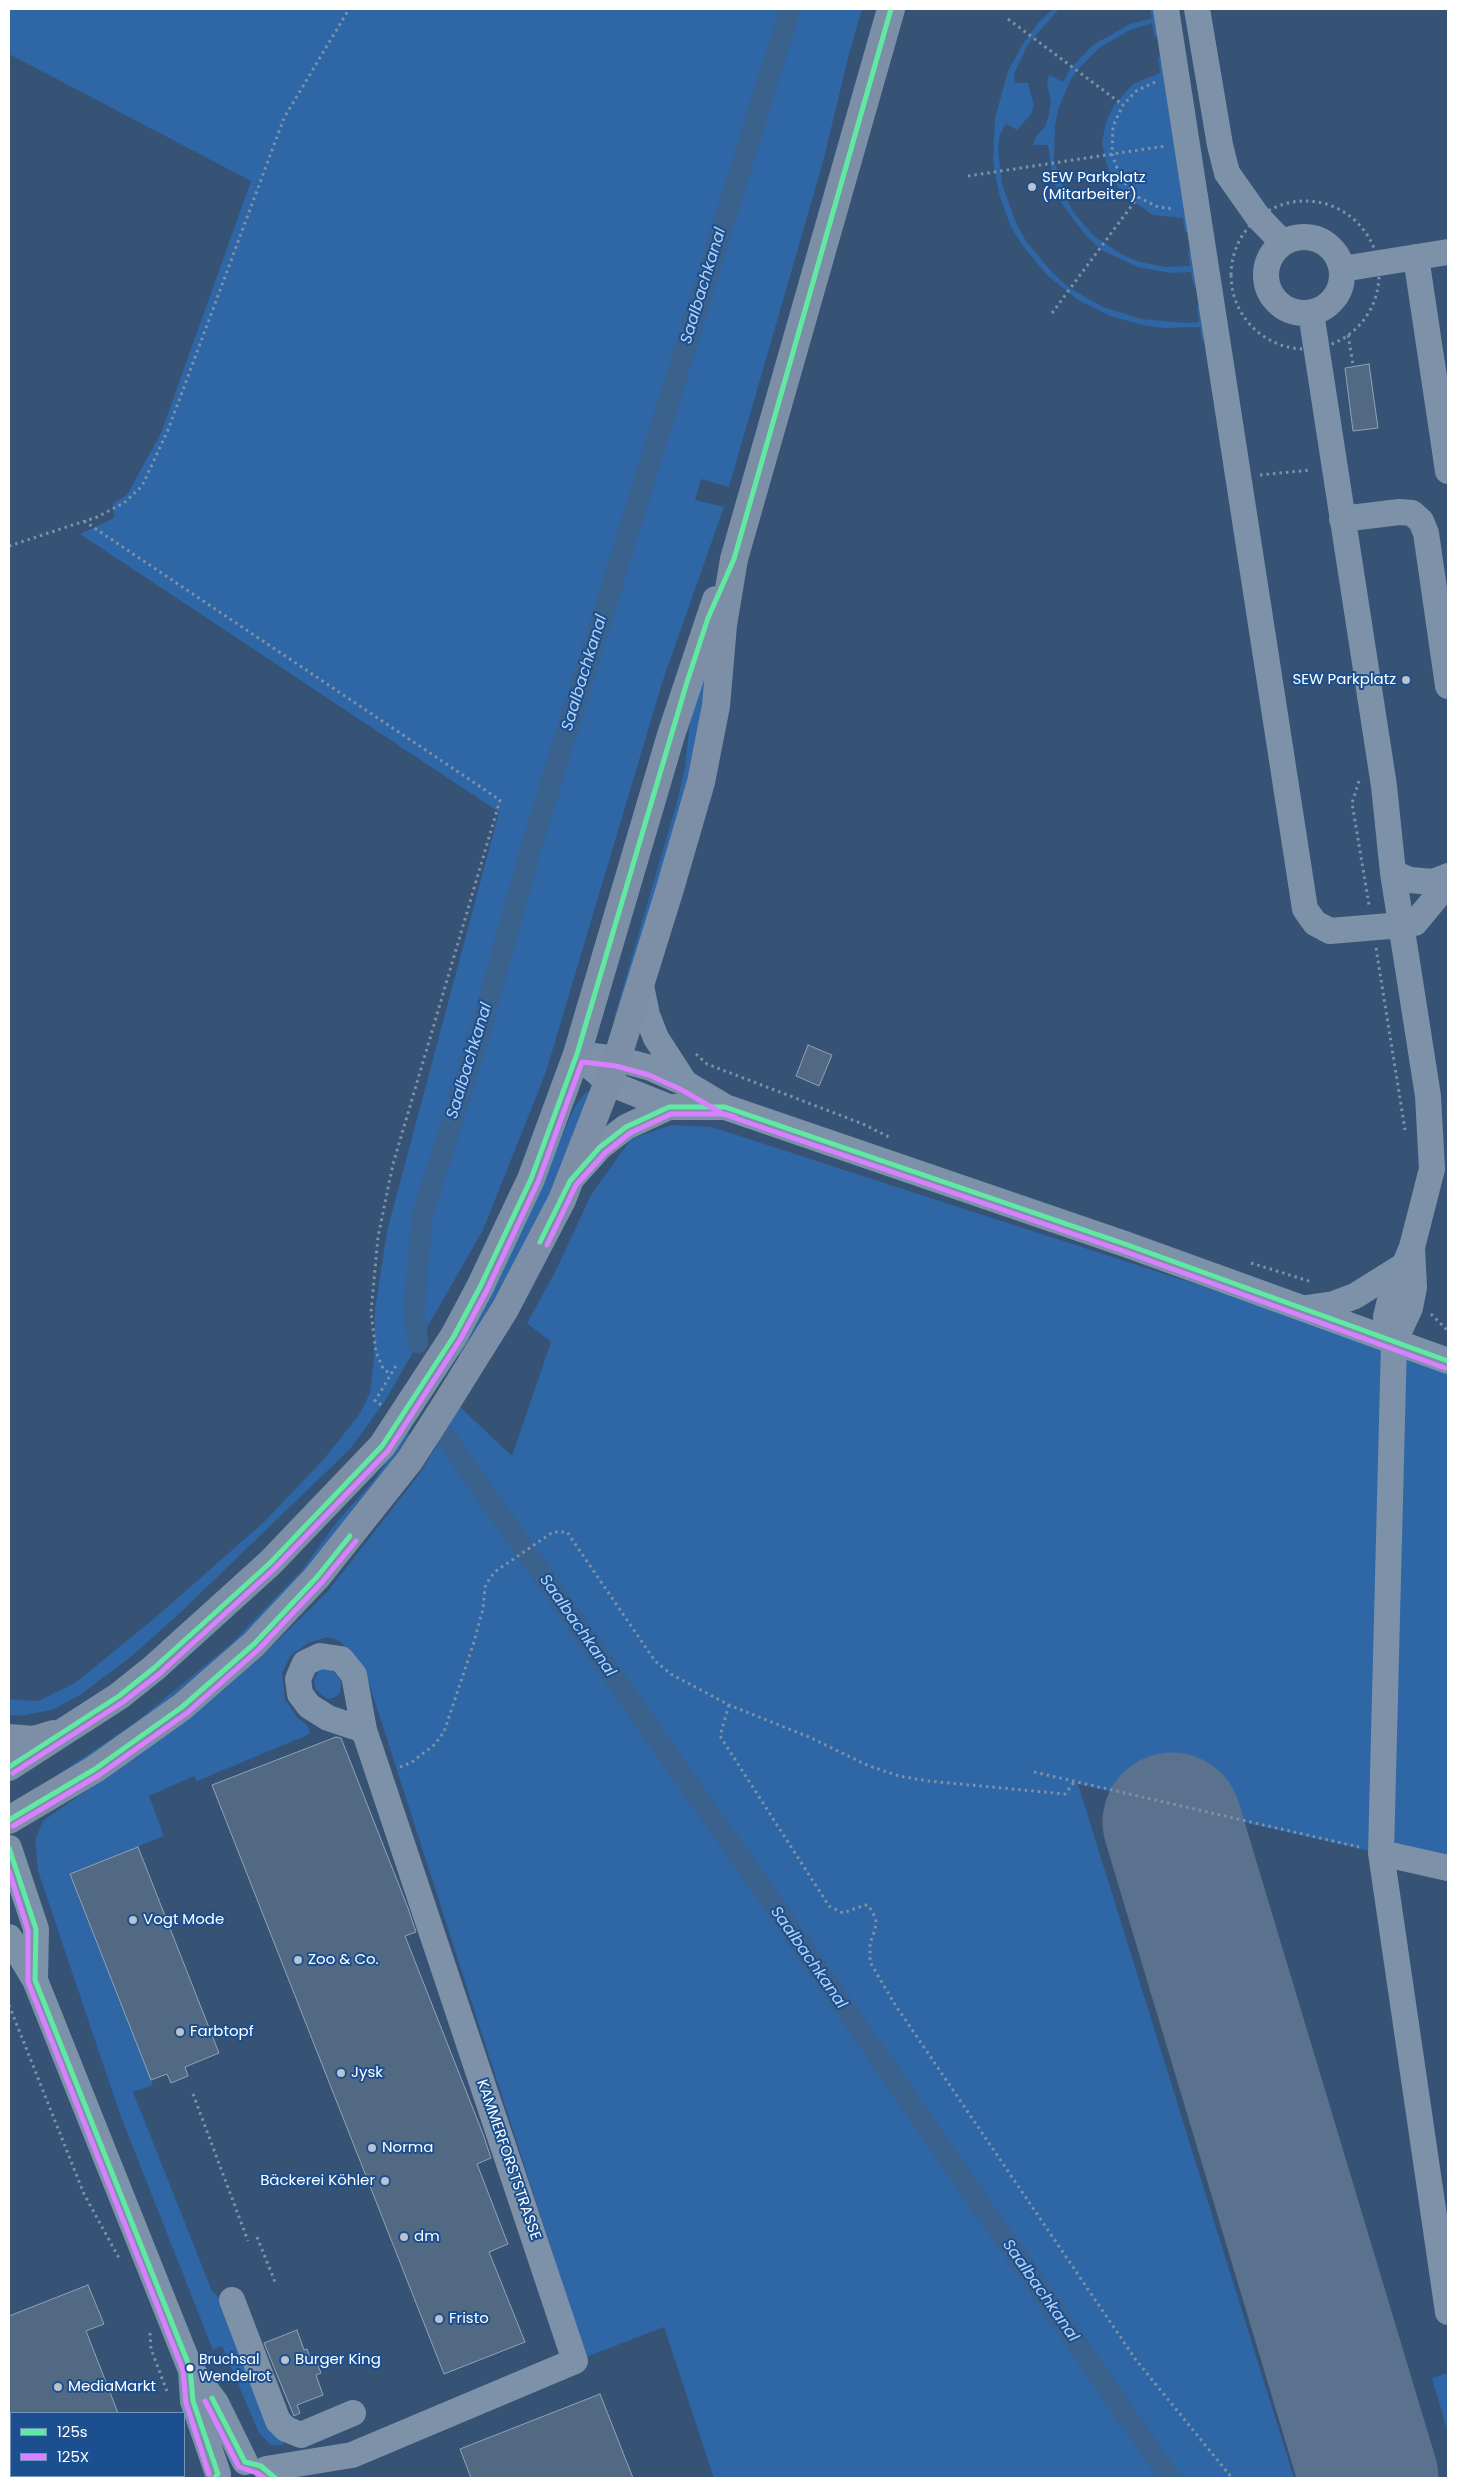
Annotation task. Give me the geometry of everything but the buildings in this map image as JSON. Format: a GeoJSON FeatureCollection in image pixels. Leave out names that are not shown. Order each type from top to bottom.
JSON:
{"type":"FeatureCollection","features":[{"type":"Feature","properties":{"kind":"main road"},"geometry":{"type":"LineString","coordinates":[[9,1820],[95,1769],[182,1707],[254,1644],[317,1577],[410,1460],[444,1407],[505,1309],[570,1181],[613,1071],[641,986],[701,782],[716,706],[723,625],[734,559],[891,9]]}},
{"type":"Feature","properties":{"kind":"main road"},"geometry":{"type":"LineString","coordinates":[[9,1768],[120,1696],[154,1668],[270,1563],[382,1446],[454,1336],[480,1287],[531,1179],[577,1054],[687,682],[708,618],[734,559]]}},
{"type":"Feature","properties":{"kind":"main road"},"geometry":{"type":"LineString","coordinates":[[9,1738],[34,1740],[67,1730]]}},
{"type":"Feature","properties":{"kind":"street"},"geometry":{"type":"LineString","coordinates":[[1166,9],[1305,908],[1315,923],[1330,931],[1415,923],[1448,883]]}},
{"type":"Feature","properties":{"kind":"street"},"geometry":{"type":"LineString","coordinates":[[1198,9],[1220,145],[1227,173],[1258,217],[1283,243]]}},
{"type":"Feature","properties":{"kind":"street"},"geometry":{"type":"LineString","coordinates":[[1307,237],[1319,240],[1330,247],[1338,257],[1342,269],[1342,281],[1335,297],[1322,309],[1311,313],[1298,313],[1285,309],[1275,300],[1268,289],[1266,277],[1268,264],[1274,252],[1283,243],[1295,238],[1307,237]]}},
{"type":"Feature","properties":{"kind":"street"},"geometry":{"type":"LineString","coordinates":[[1342,269],[1448,252]]}},
{"type":"Feature","properties":{"kind":"street"},"geometry":{"type":"LineString","coordinates":[[1416,257],[1448,471]]}},
{"type":"Feature","properties":{"kind":"street"},"geometry":{"type":"LineString","coordinates":[[1311,313],[1384,786],[1393,874],[1426,1072],[1432,1169],[1407,1257],[1390,1300],[1386,1317],[1388,1330],[1394,1342]]}},
{"type":"Feature","properties":{"kind":"street"},"geometry":{"type":"LineString","coordinates":[[1342,519],[1399,512],[1412,513],[1421,521],[1426,533],[1448,686]]}},
{"type":"Feature","properties":{"kind":"street"},"geometry":{"type":"LineString","coordinates":[[1393,874],[1410,880],[1433,882],[1448,876]]}},
{"type":"Feature","properties":{"kind":"street"},"geometry":{"type":"LineString","coordinates":[[641,986],[647,1015],[656,1038],[685,1082]]}},
{"type":"Feature","properties":{"kind":"street"},"geometry":{"type":"LineString","coordinates":[[577,1054],[613,1071],[669,1107]]}},
{"type":"Feature","properties":{"kind":"street"},"geometry":{"type":"LineString","coordinates":[[613,1071],[650,1068],[685,1082],[725,1106],[1306,1308],[1448,1361]]}},
{"type":"Feature","properties":{"kind":"street"},"geometry":{"type":"LineString","coordinates":[[570,1181],[600,1147],[626,1127],[669,1107],[725,1106]]}},
{"type":"Feature","properties":{"kind":"street"},"geometry":{"type":"LineString","coordinates":[[1407,1257],[1414,1287],[1410,1308],[1394,1342],[1381,1853],[1448,2312]]}},
{"type":"Feature","properties":{"kind":"street"},"geometry":{"type":"LineString","coordinates":[[1306,1308],[1334,1304],[1355,1296],[1407,1257]]}},
{"type":"Feature","properties":{"kind":"street","name":"KAMMERFORSTSTRASSE"},"geometry":{"type":"LineString","coordinates":[[317,2478],[352,2455],[575,2361],[364,1730]]}},
{"type":"Feature","properties":{"kind":"street"},"geometry":{"type":"LineString","coordinates":[[9,1848],[36,1929],[35,1980]]}},
{"type":"Feature","properties":{"kind":"street"},"geometry":{"type":"LineString","coordinates":[[1381,1853],[1448,1868]]}},
{"type":"Feature","properties":{"kind":"street"},"geometry":{"type":"LineString","coordinates":[[9,1937],[35,1980],[190,2368],[262,2469]]}},
{"type":"Feature","properties":{"kind":"street"},"geometry":{"type":"LineString","coordinates":[[232,2300],[278,2420],[286,2429],[301,2435],[353,2413]]}},
{"type":"Feature","properties":{"kind":"street"},"geometry":{"type":"LineString","coordinates":[[190,2368],[193,2401],[217,2476]]}},
{"type":"Feature","properties":{"kind":"street","name":"KAMMERFORSTSTRASSE"},"geometry":{"type":"LineString","coordinates":[[217,2476],[230,2465],[262,2469],[352,2455]]}},
{"type":"Feature","properties":{"kind":"path"},"geometry":{"type":"LineString","coordinates":[[9,546],[84,522],[124,503],[142,486],[168,430],[284,118],[349,9]]}},
{"type":"Feature","properties":{"kind":"path"},"geometry":{"type":"LineString","coordinates":[[1008,19],[1122,105]]}},
{"type":"Feature","properties":{"kind":"path"},"geometry":{"type":"LineString","coordinates":[[1176,76],[1158,80],[1136,91],[1122,105],[1113,126],[1112,154],[1121,179],[1138,197],[1158,207],[1197,208]]}},
{"type":"Feature","properties":{"kind":"path"},"geometry":{"type":"LineString","coordinates":[[968,176],[1187,142]]}},
{"type":"Feature","properties":{"kind":"path"},"geometry":{"type":"LineString","coordinates":[[1052,313],[1138,197]]}},
{"type":"Feature","properties":{"kind":"path"},"geometry":{"type":"LineString","coordinates":[[1298,201],[1327,205],[1341,210],[1358,224],[1371,242],[1378,263],[1378,284],[1373,303],[1363,321],[1348,335],[1333,344],[1316,349],[1292,348],[1269,340],[1250,326],[1236,305],[1230,282],[1232,257],[1242,235],[1258,217],[1277,206],[1298,201]]}},
{"type":"Feature","properties":{"kind":"path"},"geometry":{"type":"LineString","coordinates":[[1348,335],[1353,365]]}},
{"type":"Feature","properties":{"kind":"path"},"geometry":{"type":"LineString","coordinates":[[1250,476],[1317,469]]}},
{"type":"Feature","properties":{"kind":"path"},"geometry":{"type":"LineString","coordinates":[[84,522],[500,800],[393,1164],[378,1237],[371,1312],[376,1352],[383,1368],[390,1375]]}},
{"type":"Feature","properties":{"kind":"path"},"geometry":{"type":"LineString","coordinates":[[1361,776],[1352,804],[1406,1135]]}},
{"type":"Feature","properties":{"kind":"path"},"geometry":{"type":"LineString","coordinates":[[691,1050],[707,1064],[863,1124],[894,1140]]}},
{"type":"Feature","properties":{"kind":"path"},"geometry":{"type":"LineString","coordinates":[[1245,1260],[1316,1283]]}},
{"type":"Feature","properties":{"kind":"path"},"geometry":{"type":"LineString","coordinates":[[1410,1308],[1432,1314],[1448,1331]]}},
{"type":"Feature","properties":{"kind":"path"},"geometry":{"type":"LineString","coordinates":[[375,1401],[397,1364]]}},
{"type":"Feature","properties":{"kind":"path"},"geometry":{"type":"LineString","coordinates":[[378,1414],[384,1406]]}},
{"type":"Feature","properties":{"kind":"path"},"geometry":{"type":"LineString","coordinates":[[379,1777],[412,1762],[434,1744],[444,1732],[474,1642],[483,1609],[485,1587],[496,1571],[553,1532],[567,1532],[655,1661],[670,1674],[729,1705],[809,1737],[870,1766],[899,1776],[928,1781],[1065,1794],[1075,1781]]}},
{"type":"Feature","properties":{"kind":"path"},"geometry":{"type":"LineString","coordinates":[[729,1705],[720,1736],[829,1906],[843,1913],[865,1905],[869,1906],[876,1919],[875,1930],[870,1943],[870,1962],[894,2003],[1136,2360],[1232,2478]]}},
{"type":"Feature","properties":{"kind":"path"},"geometry":{"type":"LineString","coordinates":[[1034,1772],[1381,1853]]}},
{"type":"Feature","properties":{"kind":"path"},"geometry":{"type":"LineString","coordinates":[[9,2005],[84,2194],[121,2262]]}},
{"type":"Feature","properties":{"kind":"path"},"geometry":{"type":"LineString","coordinates":[[193,2094],[248,2241]]}},
{"type":"Feature","properties":{"kind":"path"},"geometry":{"type":"LineString","coordinates":[[257,2237],[275,2282]]}},
{"type":"Feature","properties":{"kind":"path"},"geometry":{"type":"LineString","coordinates":[[146,2324],[150,2333],[151,2349],[168,2395]]}},
{"type":"Feature","properties":{"kind":"shaded area"},"geometry":{"type":"Polygon","coordinates":[[[9,9],[862,9],[823,162],[729,487],[701,479],[695,500],[724,507],[663,680],[546,1072],[483,1230],[385,1401],[351,1448],[182,1611],[132,1656],[80,1695],[52,1710],[20,1716],[9,1715],[9,1699],[38,1701],[75,1683],[156,1617],[265,1521],[323,1460],[359,1415],[370,1393],[374,1359],[375,1309],[387,1231],[499,812],[80,534],[114,518],[113,503],[127,495],[161,433],[251,181],[9,54],[9,9]]]}},
{"type":"Feature","properties":{"kind":"shaded area"},"geometry":{"type":"Polygon","coordinates":[[[1053,9],[1059,9],[1028,44],[1014,74],[1015,83],[1028,83],[1034,106],[1031,114],[1017,130],[1006,124],[1000,134],[998,149],[1002,184],[1016,223],[1026,241],[1051,271],[1068,287],[1103,307],[1141,319],[1186,323],[1199,322],[1197,306],[1201,306],[1204,341],[1202,341],[1200,327],[1163,328],[1143,325],[1110,316],[1078,300],[1047,275],[1023,246],[1011,227],[999,194],[993,159],[995,118],[1008,71],[1023,44],[1038,23],[1053,9]]]}},
{"type":"Feature","properties":{"kind":"shaded area"},"geometry":{"type":"Polygon","coordinates":[[[1150,9],[1155,9],[1157,37],[1155,38],[1152,23],[1130,30],[1099,48],[1078,69],[1070,81],[1058,110],[1055,126],[1054,160],[1065,195],[1073,212],[1094,236],[1121,254],[1137,261],[1165,267],[1190,266],[1188,251],[1192,251],[1197,286],[1194,287],[1191,272],[1171,273],[1137,267],[1102,250],[1086,236],[1062,204],[1053,178],[1048,145],[1033,145],[1035,138],[1046,125],[1049,113],[1051,102],[1047,84],[1049,75],[1063,82],[1070,69],[1093,45],[1130,24],[1152,18],[1150,9]]]}},
{"type":"Feature","properties":{"kind":"shaded area"},"geometry":{"type":"Polygon","coordinates":[[[1158,57],[1163,57],[1188,231],[1185,232],[1183,218],[1153,215],[1124,195],[1112,179],[1106,163],[1102,142],[1106,122],[1114,105],[1133,84],[1160,73],[1158,57]]]}},
{"type":"Feature","properties":{"kind":"shaded area"},"geometry":{"type":"Polygon","coordinates":[[[712,652],[698,742],[618,1020],[614,1018],[677,802],[685,767],[691,713],[712,652]]]}},
{"type":"Feature","properties":{"kind":"shaded area"},"geometry":{"type":"Polygon","coordinates":[[[592,1089],[558,1180],[517,1258],[461,1357],[458,1355],[501,1276],[575,1106],[586,1092],[592,1089]]]}},
{"type":"Feature","properties":{"kind":"shaded area"},"geometry":{"type":"Polygon","coordinates":[[[672,1125],[712,1127],[1448,1366],[1448,1869],[1078,1784],[1294,2478],[714,2478],[664,2327],[586,2357],[365,1671],[340,1641],[328,1637],[308,1643],[290,1656],[282,1674],[285,1699],[296,1716],[308,1726],[310,1734],[197,1781],[194,1776],[149,1796],[164,1836],[70,1874],[153,2085],[133,2092],[212,2291],[227,2305],[284,2445],[271,2445],[259,2433],[222,2346],[213,2350],[121,2117],[38,1871],[35,1840],[43,1821],[193,1715],[265,1653],[328,1591],[420,1473],[460,1407],[512,1456],[551,1342],[527,1323],[555,1272],[591,1195],[631,1139],[672,1125]]]}},
{"type":"Feature","properties":{"kind":"shaded area"},"geometry":{"type":"Polygon","coordinates":[[[407,1432],[410,1435],[378,1480],[295,1584],[238,1640],[148,1717],[109,1746],[23,1798],[136,1722],[232,1643],[302,1570],[336,1523],[374,1480],[407,1432]]]}},
{"type":"Feature","properties":{"kind":"shaded area"},"geometry":{"type":"Polygon","coordinates":[[[325,1668],[333,1671],[342,1682],[339,1694],[334,1698],[327,1699],[316,1690],[314,1680],[319,1671],[325,1668]]]}},
{"type":"Feature","properties":{"kind":"shaded area"},"geometry":{"type":"Polygon","coordinates":[[[1448,2373],[1448,2433],[1432,2378],[1448,2373]]]}},
{"type":"Feature","properties":{"kind":"waterway","name":"Saalbachkanal"},"geometry":{"type":"LineString","coordinates":[[418,1343],[414,1310],[422,1217],[481,1029],[532,844],[790,9]]}},
{"type":"Feature","properties":{"kind":"waterway","name":"Saalbachkanal"},"geometry":{"type":"LineString","coordinates":[[447,1439],[771,1901],[1170,2478]]}},
{"type":"Feature","properties":{"kind":"runway"},"geometry":{"type":"LineString","coordinates":[[1172,1822],[1369,2478]]}},
{"type":"Feature","properties":{"kind":"transit line","name":"125s"},"geometry":{"type":"LineString","coordinates":[[9,1767],[119,1696],[154,1668],[270,1563],[382,1446],[454,1336],[480,1287],[531,1179],[577,1054],[687,682],[708,618],[734,559],[891,9]]}},
{"type":"Feature","properties":{"kind":"transit line","name":"125X"},"geometry":{"type":"LineString","coordinates":[[13,1773],[123,1702],[159,1674],[275,1568],[388,1451],[460,1340],[487,1290],[538,1182],[582,1062],[616,1066],[649,1075],[682,1090],[723,1114],[1123,1251],[1445,1368]]}},
{"type":"Feature","properties":{"kind":"transit line","name":"125s"},"geometry":{"type":"LineString","coordinates":[[540,1242],[570,1181],[600,1147],[626,1127],[669,1107],[725,1107],[1125,1244],[1448,1361]]}},
{"type":"Feature","properties":{"kind":"transit line","name":"125X"},"geometry":{"type":"LineString","coordinates":[[547,1245],[576,1185],[605,1153],[630,1133],[671,1114],[724,1114],[735,1117]]}},
{"type":"Feature","properties":{"kind":"transit line","name":"125s"},"geometry":{"type":"LineString","coordinates":[[9,1820],[95,1769],[182,1707],[254,1644],[317,1577],[350,1536]]}},
{"type":"Feature","properties":{"kind":"transit line","name":"125X"},"geometry":{"type":"LineString","coordinates":[[13,1826],[99,1775],[187,1713],[259,1649],[322,1582],[356,1541]]}},
{"type":"Feature","properties":{"kind":"transit line","name":"125s"},"geometry":{"type":"LineString","coordinates":[[9,1848],[36,1929],[35,1980],[190,2368],[193,2401],[218,2474],[215,2478]]}},
{"type":"Feature","properties":{"kind":"transit line","name":"125X"},"geometry":{"type":"LineString","coordinates":[[9,1871],[28,1930],[28,1982],[183,2370],[186,2403],[209,2474]]}},
{"type":"Feature","properties":{"kind":"transit line","name":"125s"},"geometry":{"type":"LineString","coordinates":[[212,2398],[245,2462],[261,2466],[275,2478]]}},
{"type":"Feature","properties":{"kind":"transit line","name":"125X"},"geometry":{"type":"LineString","coordinates":[[205,2401],[239,2467],[257,2473],[264,2478]]}},
{"type":"Feature","properties":{"kind":"place","name":"SEW Parkplatz (Mitarbeiter)"},"geometry":{"type":"Point","coordinates":[1032,187]}},
{"type":"Feature","properties":{"kind":"place","name":"SEW Parkplatz"},"geometry":{"type":"Point","coordinates":[1406,680]}},
{"type":"Feature","properties":{"kind":"place","name":"Vogt Mode"},"geometry":{"type":"Point","coordinates":[133,1920]}},
{"type":"Feature","properties":{"kind":"place","name":"Zoo & Co."},"geometry":{"type":"Point","coordinates":[298,1960]}},
{"type":"Feature","properties":{"kind":"place","name":"Farbtopf"},"geometry":{"type":"Point","coordinates":[180,2032]}},
{"type":"Feature","properties":{"kind":"place","name":"Jysk"},"geometry":{"type":"Point","coordinates":[341,2073]}},
{"type":"Feature","properties":{"kind":"place","name":"Norma"},"geometry":{"type":"Point","coordinates":[372,2148]}},
{"type":"Feature","properties":{"kind":"place","name":"Bäckerei Köhler"},"geometry":{"type":"Point","coordinates":[385,2181]}},
{"type":"Feature","properties":{"kind":"place","name":"dm"},"geometry":{"type":"Point","coordinates":[404,2237]}},
{"type":"Feature","properties":{"kind":"place","name":"Fristo"},"geometry":{"type":"Point","coordinates":[439,2319]}},
{"type":"Feature","properties":{"kind":"place","name":"Burger King"},"geometry":{"type":"Point","coordinates":[285,2360]}},
{"type":"Feature","properties":{"kind":"place","name":"Bruchsal Wendelrot"},"geometry":{"type":"Point","coordinates":[190,2368]}},
{"type":"Feature","properties":{"kind":"place","name":"MediaMarkt"},"geometry":{"type":"Point","coordinates":[58,2387]}}]}
